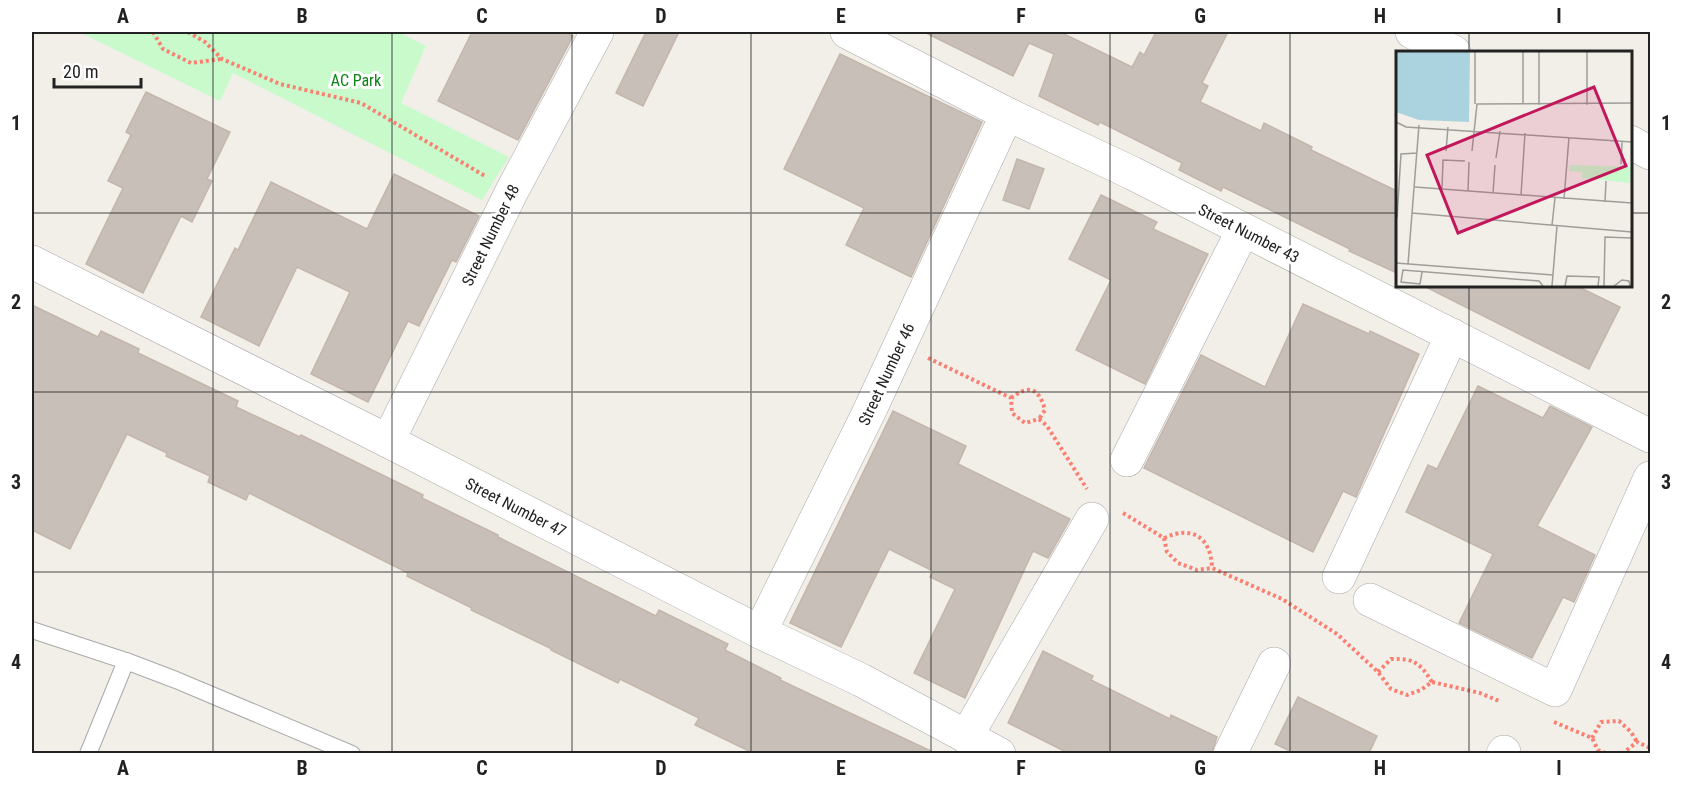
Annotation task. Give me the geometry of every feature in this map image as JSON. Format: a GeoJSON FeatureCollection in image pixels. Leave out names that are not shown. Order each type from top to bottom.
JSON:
{"type":"FeatureCollection","features":[{"type":"Feature","properties":{"kind":"street","name":"Street Number 48"},"geometry":{"type":"LineString","coordinates":[[388,441],[512,191],[597,32]]}},
{"type":"Feature","properties":{"kind":"street","name":"Street Number 43"},"geometry":{"type":"LineString","coordinates":[[847,32],[1007,114],[1132,173],[1650,436]]}},
{"type":"Feature","properties":{"kind":"street"},"geometry":{"type":"LineString","coordinates":[[1412,32],[1452,51]]}},
{"type":"Feature","properties":{"kind":"street","name":"Street Number 46"},"geometry":{"type":"LineString","coordinates":[[760,632],[869,412],[1007,114]]}},
{"type":"Feature","properties":{"kind":"street"},"geometry":{"type":"LineString","coordinates":[[1631,143],[1650,153]]}},
{"type":"Feature","properties":{"kind":"street"},"geometry":{"type":"LineString","coordinates":[[1127,460],[1243,230]]}},
{"type":"Feature","properties":{"kind":"street","name":"Street Number 47"},"geometry":{"type":"LineString","coordinates":[[32,262],[760,632],[861,680],[999,753]]}},
{"type":"Feature","properties":{"kind":"street"},"geometry":{"type":"LineString","coordinates":[[1339,577],[1452,335]]}},
{"type":"Feature","properties":{"kind":"street"},"geometry":{"type":"LineString","coordinates":[[1371,600],[1555,690],[1650,478]]}},
{"type":"Feature","properties":{"kind":"street"},"geometry":{"type":"LineString","coordinates":[[966,737],[1099,507]]}},
{"type":"Feature","properties":{"kind":"street"},"geometry":{"type":"LineString","coordinates":[[1230,753],[1274,664]]}},
{"type":"Feature","properties":{"kind":"lane"},"geometry":{"type":"LineString","coordinates":[[32,630],[126,661],[352,753]]}},
{"type":"Feature","properties":{"kind":"lane"},"geometry":{"type":"LineString","coordinates":[[88,753],[126,661]]}},
{"type":"Feature","properties":{"kind":"path"},"geometry":{"type":"LineString","coordinates":[[153,32],[163,49],[191,63],[222,59]]}},
{"type":"Feature","properties":{"kind":"path"},"geometry":{"type":"LineString","coordinates":[[188,32],[206,42],[222,59],[280,84],[361,103],[512,191]]}},
{"type":"Feature","properties":{"kind":"path"},"geometry":{"type":"LineString","coordinates":[[899,346],[953,368],[1011,398]]}},
{"type":"Feature","properties":{"kind":"path"},"geometry":{"type":"LineString","coordinates":[[1022,390],[1034,390],[1041,397],[1045,410],[1039,419],[1024,423],[1012,413],[1011,398],[1022,390]]}},
{"type":"Feature","properties":{"kind":"path"},"geometry":{"type":"LineString","coordinates":[[1039,419],[1047,426],[1099,507],[1164,538],[1176,533],[1189,532],[1206,542],[1211,554],[1212,568]]}},
{"type":"Feature","properties":{"kind":"path"},"geometry":{"type":"LineString","coordinates":[[1164,538],[1167,552],[1178,563],[1197,570],[1212,568],[1282,599],[1337,634],[1378,672],[1391,689],[1407,695],[1421,690],[1432,682]]}},
{"type":"Feature","properties":{"kind":"path"},"geometry":{"type":"LineString","coordinates":[[1378,672],[1391,659],[1409,658],[1424,669],[1432,682],[1480,693],[1500,701]]}},
{"type":"Feature","properties":{"kind":"path"},"geometry":{"type":"LineString","coordinates":[[1551,721],[1592,738],[1598,750],[1608,753]]}},
{"type":"Feature","properties":{"kind":"path"},"geometry":{"type":"LineString","coordinates":[[1592,738],[1601,722],[1619,721],[1631,732],[1637,742],[1650,748]]}},
{"type":"Feature","properties":{"kind":"path"},"geometry":{"type":"LineString","coordinates":[[1622,753],[1637,742]]}},
{"type":"Feature","properties":{"kind":"green space","name":"AC Park"},"geometry":{"type":"Polygon","coordinates":[[[79,32],[398,32],[426,46],[401,103],[509,157],[482,200],[233,73],[220,101],[79,32]]]}},
{"type":"Feature","properties":{"kind":"building"},"geometry":{"type":"Polygon","coordinates":[[[472,32],[564,32],[573,36],[518,140],[438,101],[472,32]]]}},
{"type":"Feature","properties":{"kind":"building"},"geometry":{"type":"Polygon","coordinates":[[[646,32],[679,32],[643,106],[616,93],[646,32]]]}},
{"type":"Feature","properties":{"kind":"building"},"geometry":{"type":"Polygon","coordinates":[[[924,32],[1060,32],[1132,67],[1140,52],[1144,55],[1156,32],[1228,32],[1202,83],[1208,86],[1200,102],[1261,131],[1264,123],[1312,147],[1311,150],[1396,191],[1396,273],[1223,187],[1221,191],[1179,170],[1182,163],[1100,122],[1098,125],[1039,96],[1054,54],[1029,43],[1013,76],[924,32]]]}},
{"type":"Feature","properties":{"kind":"building"},"geometry":{"type":"Polygon","coordinates":[[[840,54],[982,122],[911,277],[846,245],[864,208],[784,169],[840,54]]]}},
{"type":"Feature","properties":{"kind":"building"},"geometry":{"type":"Polygon","coordinates":[[[146,92],[230,132],[207,179],[212,181],[192,222],[181,216],[143,293],[86,264],[123,188],[108,181],[131,135],[126,132],[146,92]]]}},
{"type":"Feature","properties":{"kind":"building"},"geometry":{"type":"Polygon","coordinates":[[[1017,159],[1044,169],[1029,209],[1003,200],[1017,159]]]}},
{"type":"Feature","properties":{"kind":"building"},"geometry":{"type":"Polygon","coordinates":[[[394,174],[479,216],[456,262],[452,260],[419,326],[408,321],[368,402],[311,374],[350,292],[297,267],[259,346],[201,317],[235,248],[238,250],[271,182],[367,229],[394,174]]]}},
{"type":"Feature","properties":{"kind":"building"},"geometry":{"type":"Polygon","coordinates":[[[1101,195],[1157,222],[1153,229],[1208,254],[1145,384],[1076,350],[1111,280],[1069,259],[1101,195]]]}},
{"type":"Feature","properties":{"kind":"building"},"geometry":{"type":"Polygon","coordinates":[[[1424,286],[1577,286],[1620,307],[1589,369],[1424,286]]]}},
{"type":"Feature","properties":{"kind":"building"},"geometry":{"type":"Polygon","coordinates":[[[1303,304],[1419,354],[1356,497],[1343,491],[1313,552],[1144,468],[1201,355],[1265,387],[1303,304]]]}},
{"type":"Feature","properties":{"kind":"building"},"geometry":{"type":"Polygon","coordinates":[[[32,305],[98,337],[101,331],[139,349],[138,353],[238,401],[236,407],[300,437],[301,435],[423,495],[422,498],[656,616],[659,610],[728,644],[725,650],[781,678],[780,680],[935,753],[753,753],[695,725],[699,718],[620,679],[618,683],[471,610],[472,608],[407,576],[408,573],[249,493],[246,500],[208,482],[210,476],[166,456],[167,453],[127,434],[70,549],[32,530],[32,305]]]}},
{"type":"Feature","properties":{"kind":"building"},"geometry":{"type":"Polygon","coordinates":[[[1478,386],[1543,418],[1550,406],[1592,427],[1537,526],[1595,555],[1574,602],[1563,597],[1532,658],[1459,623],[1493,554],[1406,512],[1428,465],[1437,469],[1478,386]]]}},
{"type":"Feature","properties":{"kind":"building"},"geometry":{"type":"Polygon","coordinates":[[[893,411],[966,446],[958,464],[1070,519],[1048,558],[1033,551],[965,698],[914,673],[955,589],[930,577],[933,571],[889,549],[841,647],[790,623],[893,411]]]}},
{"type":"Feature","properties":{"kind":"building"},"geometry":{"type":"Polygon","coordinates":[[[1043,651],[1093,676],[1091,680],[1170,719],[1171,715],[1217,737],[1212,753],[1068,753],[1008,723],[1043,651]]]}},
{"type":"Feature","properties":{"kind":"building"},"geometry":{"type":"Polygon","coordinates":[[[1298,697],[1377,736],[1369,753],[1294,753],[1275,744],[1298,697]]]}}]}
